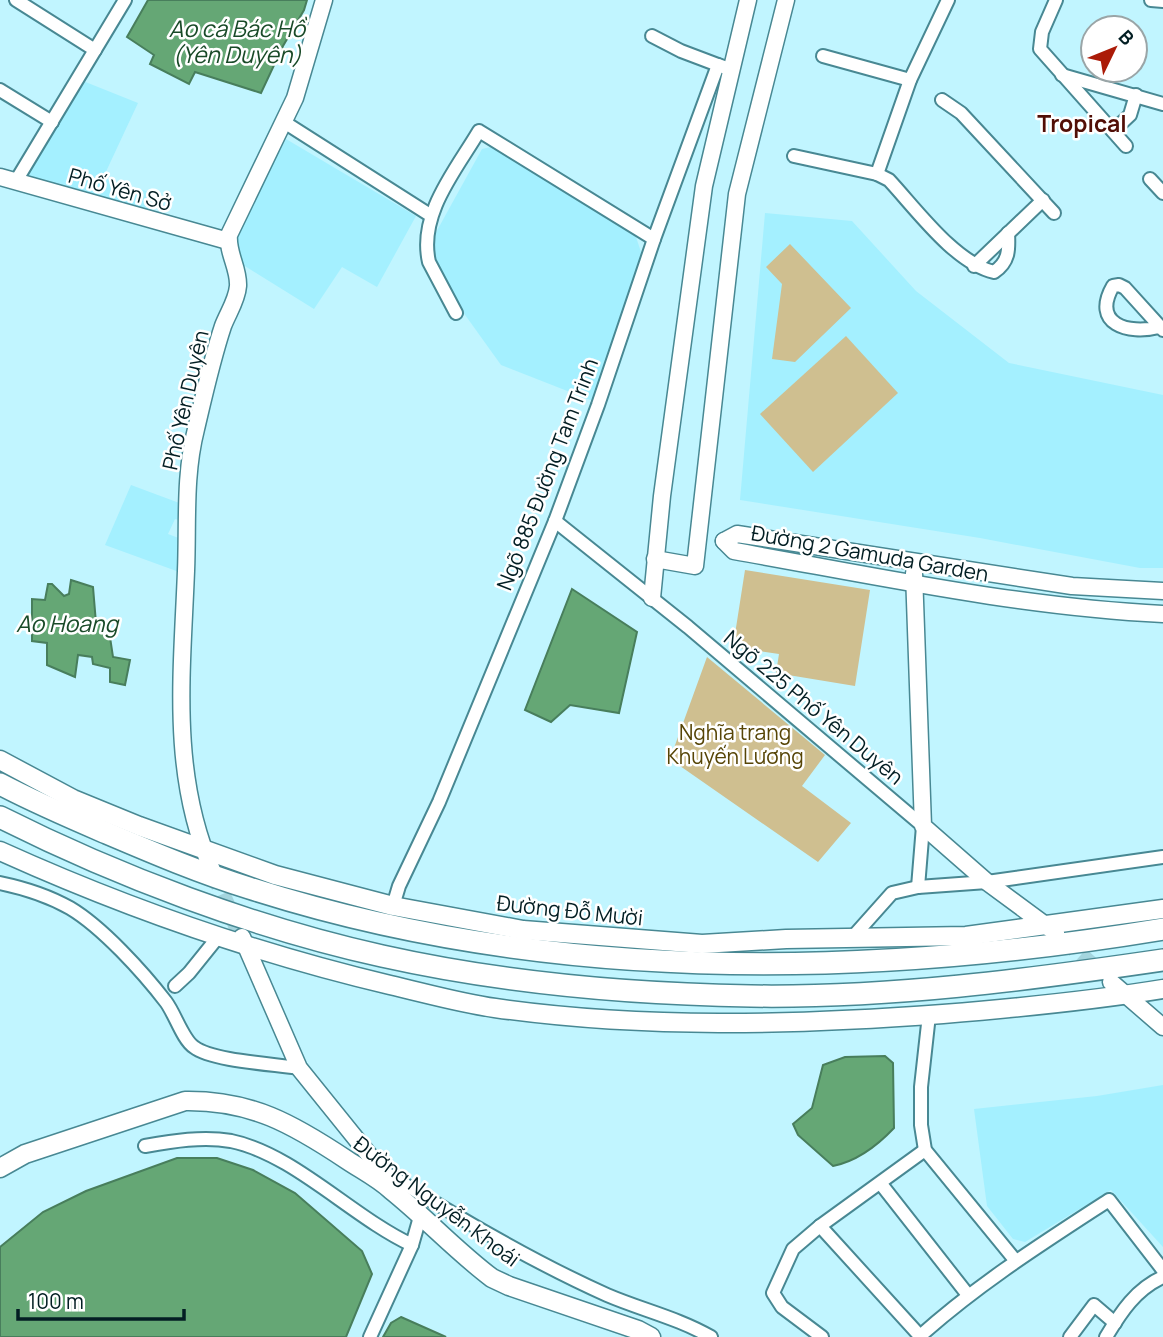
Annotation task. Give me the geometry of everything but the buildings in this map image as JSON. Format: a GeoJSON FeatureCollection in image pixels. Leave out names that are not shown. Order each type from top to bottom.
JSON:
{"type":"FeatureCollection","features":[{"type":"Feature","properties":{"kind":"highway"},"geometry":{"type":"LineString","coordinates":[[0,785],[150,852],[248,888],[377,923],[539,951],[646,960],[821,965],[1012,951],[1163,929]]}},
{"type":"Feature","properties":{"kind":"highway"},"geometry":{"type":"LineString","coordinates":[[0,817],[150,884],[241,916],[384,957],[532,982],[630,990],[766,995],[884,991],[973,984],[1163,960]]}},
{"type":"Feature","properties":{"kind":"main road","name":"Đường Đỗ Mười"},"geometry":{"type":"LineString","coordinates":[[0,760],[73,799],[275,875],[393,906],[523,930],[702,944],[786,939],[966,936],[1051,929],[1163,909]]}},
{"type":"Feature","properties":{"kind":"main road"},"geometry":{"type":"LineString","coordinates":[[0,851],[83,888],[218,937],[244,942],[356,977],[495,1008],[713,1023],[839,1022],[1126,995],[1163,989]]}},
{"type":"Feature","properties":{"kind":"main road","name":"Đường Nguyễn Khoái"},"geometry":{"type":"LineString","coordinates":[[0,1168],[25,1154],[185,1101],[238,1105],[270,1116],[312,1136],[391,1189],[492,1278],[651,1337]]}},
{"type":"Feature","properties":{"kind":"street"},"geometry":{"type":"LineString","coordinates":[[16,0],[95,50]]}},
{"type":"Feature","properties":{"kind":"street"},"geometry":{"type":"LineString","coordinates":[[16,181],[125,0]]}},
{"type":"Feature","properties":{"kind":"street"},"geometry":{"type":"LineString","coordinates":[[228,241],[231,228],[295,98],[324,0]]}},
{"type":"Feature","properties":{"kind":"street","name":"Ngõ 885 Đường Tam Trinh"},"geometry":{"type":"LineString","coordinates":[[393,906],[399,886],[439,802],[555,521],[598,405],[654,239],[725,67],[748,0]]}},
{"type":"Feature","properties":{"kind":"street"},"geometry":{"type":"LineString","coordinates":[[655,559],[695,566],[737,194],[786,0]]}},
{"type":"Feature","properties":{"kind":"street"},"geometry":{"type":"LineString","coordinates":[[877,174],[909,80],[948,0]]}},
{"type":"Feature","properties":{"kind":"street"},"geometry":{"type":"LineString","coordinates":[[1056,0],[1042,32],[1040,49],[1126,146]]}},
{"type":"Feature","properties":{"kind":"street"},"geometry":{"type":"LineString","coordinates":[[1151,0],[1163,1]]}},
{"type":"Feature","properties":{"kind":"street"},"geometry":{"type":"LineString","coordinates":[[652,36],[681,51],[725,67]]}},
{"type":"Feature","properties":{"kind":"street"},"geometry":{"type":"LineString","coordinates":[[823,56],[909,80]]}},
{"type":"Feature","properties":{"kind":"street","name":"Ngõ 885 Đường Tam Trinh"},"geometry":{"type":"LineString","coordinates":[[652,598],[704,186],[725,67]]}},
{"type":"Feature","properties":{"kind":"street"},"geometry":{"type":"LineString","coordinates":[[1062,75],[1136,94],[1163,104]]}},
{"type":"Feature","properties":{"kind":"street"},"geometry":{"type":"LineString","coordinates":[[0,90],[52,122]]}},
{"type":"Feature","properties":{"kind":"street"},"geometry":{"type":"LineString","coordinates":[[1113,131],[1130,115],[1136,94]]}},
{"type":"Feature","properties":{"kind":"street"},"geometry":{"type":"LineString","coordinates":[[942,100],[961,113],[1054,213]]}},
{"type":"Feature","properties":{"kind":"street"},"geometry":{"type":"LineString","coordinates":[[284,122],[430,215]]}},
{"type":"Feature","properties":{"kind":"street"},"geometry":{"type":"LineString","coordinates":[[456,313],[426,253],[430,215],[479,131],[654,239]]}},
{"type":"Feature","properties":{"kind":"street"},"geometry":{"type":"LineString","coordinates":[[794,156],[877,174],[889,180],[955,251],[974,266],[994,272],[1001,267],[1007,260],[1008,233]]}},
{"type":"Feature","properties":{"kind":"street","name":"Phố Yên Sở"},"geometry":{"type":"LineString","coordinates":[[0,177],[228,241]]}},
{"type":"Feature","properties":{"kind":"street"},"geometry":{"type":"LineString","coordinates":[[1150,179],[1163,193]]}},
{"type":"Feature","properties":{"kind":"street"},"geometry":{"type":"LineString","coordinates":[[974,266],[1042,200]]}},
{"type":"Feature","properties":{"kind":"street","name":"Phố Yên Duyên"},"geometry":{"type":"LineString","coordinates":[[212,870],[191,809],[181,738],[187,478],[195,430],[222,330],[238,286],[228,241]]}},
{"type":"Feature","properties":{"kind":"street","name":"Ngõ 225 Phố Yên Duyên"},"geometry":{"type":"LineString","coordinates":[[555,521],[652,598],[987,882],[1051,929]]}},
{"type":"Feature","properties":{"kind":"street","name":"Đường 2 Gamuda Garden"},"geometry":{"type":"LineString","coordinates":[[1163,591],[1082,587],[737,534],[724,541],[734,551],[913,582],[1080,608],[1163,614]]}},
{"type":"Feature","properties":{"kind":"street"},"geometry":{"type":"LineString","coordinates":[[698,537],[724,541]]}},
{"type":"Feature","properties":{"kind":"street"},"geometry":{"type":"LineString","coordinates":[[915,562],[913,582],[917,625],[923,826],[918,887]]}},
{"type":"Feature","properties":{"kind":"street"},"geometry":{"type":"LineString","coordinates":[[1080,608],[1082,587]]}},
{"type":"Feature","properties":{"kind":"street"},"geometry":{"type":"LineString","coordinates":[[1163,614],[1163,620]]}},
{"type":"Feature","properties":{"kind":"street"},"geometry":{"type":"LineString","coordinates":[[851,939],[892,893],[918,887],[987,882],[1163,857]]}},
{"type":"Feature","properties":{"kind":"street"},"geometry":{"type":"LineString","coordinates":[[0,883],[44,896],[71,909],[117,948],[146,978],[167,1003],[194,1047],[207,1053],[241,1060],[299,1068]]}},
{"type":"Feature","properties":{"kind":"street"},"geometry":{"type":"LineString","coordinates":[[71,909],[83,888]]}},
{"type":"Feature","properties":{"kind":"street"},"geometry":{"type":"LineString","coordinates":[[175,986],[190,973],[218,937]]}},
{"type":"Feature","properties":{"kind":"street"},"geometry":{"type":"LineString","coordinates":[[244,942],[299,1068],[382,1171],[391,1189]]}},
{"type":"Feature","properties":{"kind":"street"},"geometry":{"type":"LineString","coordinates":[[1111,982],[1163,1027]]}},
{"type":"Feature","properties":{"kind":"street"},"geometry":{"type":"LineString","coordinates":[[929,1015],[921,1087],[920,1125],[925,1150],[1015,1260]]}},
{"type":"Feature","properties":{"kind":"street"},"geometry":{"type":"LineString","coordinates":[[145,1146],[208,1139],[256,1148],[282,1161],[386,1233],[412,1245]]}},
{"type":"Feature","properties":{"kind":"street"},"geometry":{"type":"LineString","coordinates":[[822,1337],[782,1307],[773,1293],[793,1249],[925,1150]]}},
{"type":"Feature","properties":{"kind":"street"},"geometry":{"type":"LineString","coordinates":[[382,1171],[480,1231],[609,1296],[693,1326],[711,1337]]}},
{"type":"Feature","properties":{"kind":"street"},"geometry":{"type":"LineString","coordinates":[[881,1184],[968,1295]]}},
{"type":"Feature","properties":{"kind":"street"},"geometry":{"type":"LineString","coordinates":[[821,1226],[920,1336],[1015,1260],[1109,1200],[1163,1270],[1145,1285],[1106,1337]]}},
{"type":"Feature","properties":{"kind":"street"},"geometry":{"type":"LineString","coordinates":[[370,1337],[412,1245],[421,1217]]}},
{"type":"Feature","properties":{"kind":"street"},"geometry":{"type":"LineString","coordinates":[[1070,1337],[1094,1305],[1115,1323]]}},
{"type":"Feature","properties":{"kind":"shaded area"},"geometry":{"type":"Polygon","coordinates":[[[83,81],[138,103],[103,178],[153,193],[146,215],[26,179],[83,81]]]}},
{"type":"Feature","properties":{"kind":"shaded area"},"geometry":{"type":"Polygon","coordinates":[[[286,139],[416,216],[377,287],[342,267],[314,309],[240,263],[236,252],[236,230],[286,139]]]}},
{"type":"Feature","properties":{"kind":"shaded area"},"geometry":{"type":"Polygon","coordinates":[[[495,146],[636,237],[644,261],[598,403],[501,365],[463,312],[432,252],[434,236],[482,149],[495,146]]]}},
{"type":"Feature","properties":{"kind":"shaded area"},"geometry":{"type":"Polygon","coordinates":[[[765,213],[852,221],[916,291],[1009,363],[1163,395],[1163,568],[1140,568],[980,538],[740,500],[765,213]]]}},
{"type":"Feature","properties":{"kind":"shaded area"},"geometry":{"type":"Polygon","coordinates":[[[131,485],[182,504],[182,521],[175,519],[168,534],[184,540],[182,573],[105,545],[131,485]]]}},
{"type":"Feature","properties":{"kind":"shaded area"},"geometry":{"type":"Polygon","coordinates":[[[1163,1085],[1163,1247],[1111,1190],[1025,1242],[1013,1239],[987,1206],[974,1109],[1097,1096],[1163,1085]]]}},
{"type":"Feature","properties":{"kind":"green space"},"geometry":{"type":"Polygon","coordinates":[[[790,244],[851,308],[795,362],[772,359],[782,284],[766,267],[790,244]]]}},
{"type":"Feature","properties":{"kind":"green space"},"geometry":{"type":"Polygon","coordinates":[[[846,336],[898,393],[813,472],[760,414],[846,336]]]}},
{"type":"Feature","properties":{"kind":"green space"},"geometry":{"type":"Polygon","coordinates":[[[745,570],[870,590],[855,686],[776,673],[779,654],[733,647],[745,570]]]}},
{"type":"Feature","properties":{"kind":"green space","name":"Nghĩa trang Khuyến Lương"},"geometry":{"type":"Polygon","coordinates":[[[707,657],[825,755],[802,786],[851,823],[818,862],[670,759],[707,657]]]}},
{"type":"Feature","properties":{"kind":"water","name":"Ao cá Bác Hồ (Yên Duyên)"},"geometry":{"type":"Polygon","coordinates":[[[148,0],[307,0],[261,93],[195,72],[189,84],[150,64],[154,55],[127,37],[148,0]]]}},
{"type":"Feature","properties":{"kind":"water","name":"Ao Hoang"},"geometry":{"type":"Polygon","coordinates":[[[71,580],[93,587],[96,623],[108,624],[113,657],[130,660],[125,685],[110,682],[110,668],[93,664],[92,657],[78,655],[75,677],[47,665],[47,643],[32,641],[32,599],[45,600],[48,584],[52,584],[64,596],[69,594],[71,580]]]}},
{"type":"Feature","properties":{"kind":"water"},"geometry":{"type":"Polygon","coordinates":[[[572,589],[637,632],[619,713],[570,705],[551,722],[525,710],[572,589]]]}},
{"type":"Feature","properties":{"kind":"water"},"geometry":{"type":"Polygon","coordinates":[[[885,1056],[893,1063],[894,1128],[866,1152],[833,1166],[798,1135],[793,1124],[812,1108],[823,1065],[845,1057],[885,1056]]]}},
{"type":"Feature","properties":{"kind":"water"},"geometry":{"type":"Polygon","coordinates":[[[177,1158],[217,1158],[253,1170],[295,1193],[362,1251],[372,1274],[346,1337],[0,1337],[0,1247],[43,1212],[86,1191],[177,1158]]]}},
{"type":"Feature","properties":{"kind":"water"},"geometry":{"type":"Polygon","coordinates":[[[401,1317],[446,1337],[383,1337],[391,1323],[401,1317]]]}},
{"type":"Feature","properties":{"kind":"tunnel"},"geometry":{"type":"LineString","coordinates":[[213,872],[241,937]]}},
{"type":"Feature","properties":{"kind":"tunnel"},"geometry":{"type":"LineString","coordinates":[[1063,939],[1101,973]]}},
{"type":"Feature","properties":{"kind":"district","name":"Tropical"},"geometry":{"type":"Point","coordinates":[1082,123]}}]}
